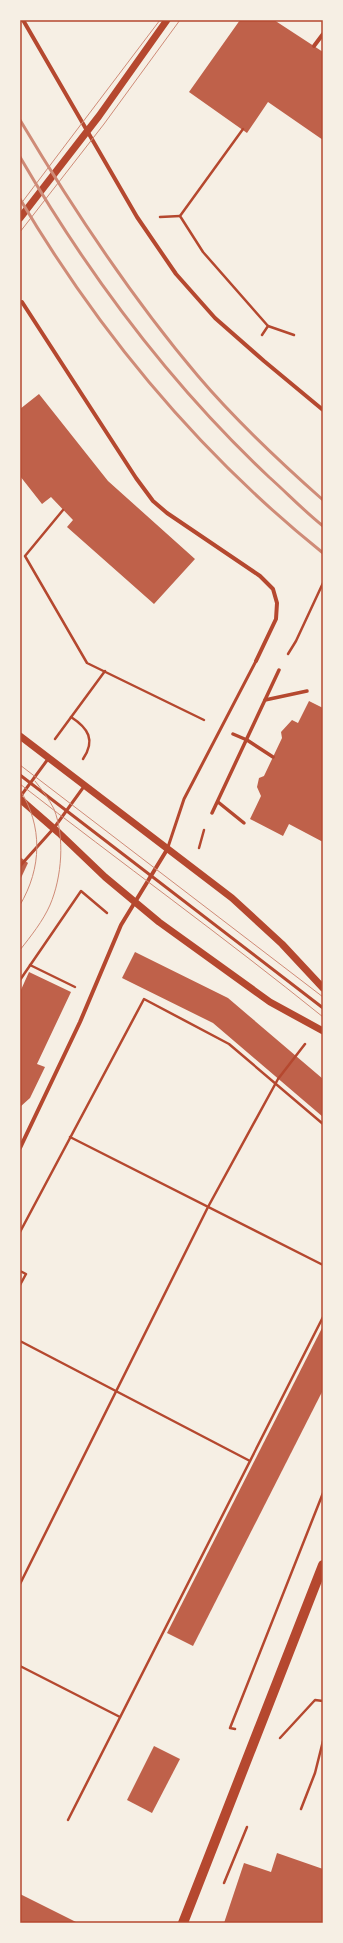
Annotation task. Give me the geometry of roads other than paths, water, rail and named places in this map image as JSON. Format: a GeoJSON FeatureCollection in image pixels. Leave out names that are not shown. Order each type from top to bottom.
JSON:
{"type":"FeatureCollection","features":[{"type":"Feature","properties":{"kind":"main road"},"geometry":{"type":"LineString","coordinates":[[183,1923],[323,1565]]}},
{"type":"Feature","properties":{"kind":"street"},"geometry":{"type":"LineString","coordinates":[[23,20],[137,217],[176,274],[215,318],[323,410]]}},
{"type":"Feature","properties":{"kind":"street"},"geometry":{"type":"LineString","coordinates":[[20,218],[99,116],[167,20]]}},
{"type":"Feature","properties":{"kind":"street"},"geometry":{"type":"LineString","coordinates":[[314,46],[323,34]]}},
{"type":"Feature","properties":{"kind":"street"},"geometry":{"type":"LineString","coordinates":[[22,302],[131,472],[153,501],[168,513],[260,576],[273,589],[277,603],[276,619],[256,661]]}},
{"type":"Feature","properties":{"kind":"street"},"geometry":{"type":"LineString","coordinates":[[212,813],[279,670]]}},
{"type":"Feature","properties":{"kind":"street"},"geometry":{"type":"LineString","coordinates":[[265,700],[307,691]]}},
{"type":"Feature","properties":{"kind":"street"},"geometry":{"type":"LineString","coordinates":[[233,734],[247,740],[273,757]]}},
{"type":"Feature","properties":{"kind":"street"},"geometry":{"type":"LineString","coordinates":[[20,736],[72,774],[247,910],[282,944],[323,988]]}},
{"type":"Feature","properties":{"kind":"street"},"geometry":{"type":"LineString","coordinates":[[20,798],[105,877],[159,922],[270,1002],[323,1031]]}},
{"type":"Feature","properties":{"kind":"street"},"geometry":{"type":"LineString","coordinates":[[218,802],[244,823]]}},
{"type":"Feature","properties":{"kind":"street"},"geometry":{"type":"LineString","coordinates":[[20,1148],[74,1036],[121,925],[168,848]]}},
{"type":"Feature","properties":{"kind":"lane"},"geometry":{"type":"LineString","coordinates":[[168,848],[184,799],[256,661]]}},
{"type":"Feature","properties":{"kind":"lane"},"geometry":{"type":"LineString","coordinates":[[20,798],[47,756]]}},
{"type":"Feature","properties":{"kind":"lane"},"geometry":{"type":"LineString","coordinates":[[20,775],[323,1008]]}},
{"type":"Feature","properties":{"kind":"lane"},"geometry":{"type":"LineString","coordinates":[[20,866],[54,828],[85,785]]}},
{"type":"Feature","properties":{"kind":"tram line"},"geometry":{"type":"LineString","coordinates":[[20,205],[160,20]]}},
{"type":"Feature","properties":{"kind":"tram line"},"geometry":{"type":"LineString","coordinates":[[20,232],[104,124],[180,20]]}},
{"type":"Feature","properties":{"kind":"tram line"},"geometry":{"type":"LineString","coordinates":[[20,765],[323,997]]}},
{"type":"Feature","properties":{"kind":"tram line"},"geometry":{"type":"LineString","coordinates":[[20,950],[40,923],[50,905],[57,882],[61,857],[60,832],[54,809],[48,798],[35,781]]}},
{"type":"Feature","properties":{"kind":"tram line"},"geometry":{"type":"LineString","coordinates":[[20,784],[323,1017]]}},
{"type":"Feature","properties":{"kind":"tram line"},"geometry":{"type":"LineString","coordinates":[[20,790],[28,804],[33,818],[37,847],[33,876],[20,905]]}},
{"type":"Feature","properties":{"kind":"railway"},"geometry":{"type":"LineString","coordinates":[[20,120],[104,252],[126,284],[173,346],[212,393],[243,425],[323,500]]}},
{"type":"Feature","properties":{"kind":"railway"},"geometry":{"type":"LineString","coordinates":[[20,157],[46,201],[103,285],[165,366],[233,441],[269,477],[323,526]]}},
{"type":"Feature","properties":{"kind":"railway"},"geometry":{"type":"LineString","coordinates":[[20,199],[51,249],[84,297],[156,390],[195,434],[235,475],[278,515],[323,553]]}}]}
